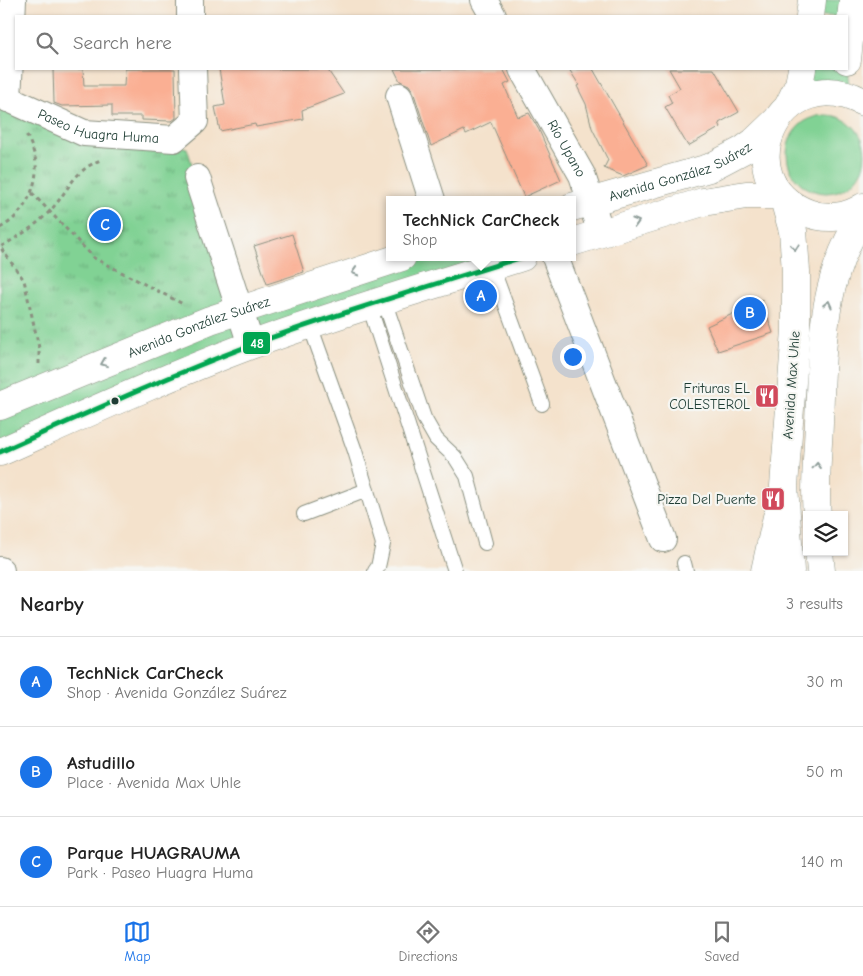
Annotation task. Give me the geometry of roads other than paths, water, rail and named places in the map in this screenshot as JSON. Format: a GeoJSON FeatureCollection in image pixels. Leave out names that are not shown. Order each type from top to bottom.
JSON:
{"type":"FeatureCollection","features":[{"type":"Feature","properties":{"kind":"main road"},"geometry":{"type":"LineString","coordinates":[[810,15],[812,0]]}},
{"type":"Feature","properties":{"kind":"main road"},"geometry":{"type":"LineString","coordinates":[[848,50],[853,0]]}},
{"type":"Feature","properties":{"kind":"main road","name":"Avenida Max Uhle"},"geometry":{"type":"LineString","coordinates":[[790,571],[784,486],[796,330],[796,271],[793,231],[782,197],[773,184],[766,160],[766,145],[770,132],[799,84],[802,70]]}},
{"type":"Feature","properties":{"kind":"main road"},"geometry":{"type":"LineString","coordinates":[[847,70],[849,86],[859,100]]}},
{"type":"Feature","properties":{"kind":"main road"},"geometry":{"type":"LineString","coordinates":[[783,113],[805,97],[823,92],[842,94],[859,100]]}},
{"type":"Feature","properties":{"kind":"main road","name":"Avenida González Suárez"},"geometry":{"type":"LineString","coordinates":[[581,205],[716,165],[754,142],[783,113]]}},
{"type":"Feature","properties":{"kind":"main road"},"geometry":{"type":"LineString","coordinates":[[576,241],[703,202],[746,195],[782,197],[797,209],[817,216],[835,217],[849,214],[863,207]]}},
{"type":"Feature","properties":{"kind":"main road","name":"Avenida Max Uhle"},"geometry":{"type":"LineString","coordinates":[[817,511],[824,321],[838,262],[863,216]]}},
{"type":"Feature","properties":{"kind":"main road","name":"Avenida González Suárez"},"geometry":{"type":"LineString","coordinates":[[0,406],[210,320],[390,261]]}},
{"type":"Feature","properties":{"kind":"main road"},"geometry":{"type":"LineString","coordinates":[[0,452],[114,401],[251,345],[310,324],[509,261]]}},
{"type":"Feature","properties":{"kind":"main road"},"geometry":{"type":"LineString","coordinates":[[766,571],[784,486]]}},
{"type":"Feature","properties":{"kind":"main road"},"geometry":{"type":"LineString","coordinates":[[819,556],[821,571]]}},
{"type":"Feature","properties":{"kind":"street"},"geometry":{"type":"LineString","coordinates":[[4,97],[13,0]]}},
{"type":"Feature","properties":{"kind":"street"},"geometry":{"type":"LineString","coordinates":[[190,0],[190,15]]}},
{"type":"Feature","properties":{"kind":"street"},"geometry":{"type":"LineString","coordinates":[[484,0],[492,15]]}},
{"type":"Feature","properties":{"kind":"street","name":"Paseo Huagra Huma"},"geometry":{"type":"LineString","coordinates":[[4,97],[84,133],[174,139],[195,121],[193,70]]}},
{"type":"Feature","properties":{"kind":"street","name":"Río Upano"},"geometry":{"type":"LineString","coordinates":[[523,70],[582,175],[581,205],[601,233]]}},
{"type":"Feature","properties":{"kind":"street"},"geometry":{"type":"LineString","coordinates":[[399,96],[431,196]]}},
{"type":"Feature","properties":{"kind":"street"},"geometry":{"type":"LineString","coordinates":[[197,178],[241,309],[251,345]]}},
{"type":"Feature","properties":{"kind":"street"},"geometry":{"type":"LineString","coordinates":[[557,261],[663,539]]}},
{"type":"Feature","properties":{"kind":"lane"},"geometry":{"type":"LineString","coordinates":[[492,266],[542,404]]}},
{"type":"Feature","properties":{"kind":"lane"},"geometry":{"type":"LineString","coordinates":[[377,303],[424,418],[436,439],[455,457],[467,476],[485,543]]}},
{"type":"Feature","properties":{"kind":"lane"},"geometry":{"type":"LineString","coordinates":[[377,303],[455,571]]}},
{"type":"Feature","properties":{"kind":"lane"},"geometry":{"type":"LineString","coordinates":[[310,324],[356,451],[383,544],[378,567],[375,571]]}},
{"type":"Feature","properties":{"kind":"lane"},"geometry":{"type":"LineString","coordinates":[[304,514],[367,490]]}},
{"type":"Feature","properties":{"kind":"place","name":"Parque HUAGRAUMA"},"geometry":{"type":"Point","coordinates":[105,225]}},
{"type":"Feature","properties":{"kind":"place","name":"TechNick CarCheck"},"geometry":{"type":"Point","coordinates":[481,296]}},
{"type":"Feature","properties":{"kind":"place","name":"Astudillo"},"geometry":{"type":"Point","coordinates":[750,313]}},
{"type":"Feature","properties":{"kind":"place","name":"Frituras EL COLESTEROL"},"geometry":{"type":"Point","coordinates":[767,396]}},
{"type":"Feature","properties":{"kind":"place","name":"Pizza Del Puente"},"geometry":{"type":"Point","coordinates":[773,499]}}]}
